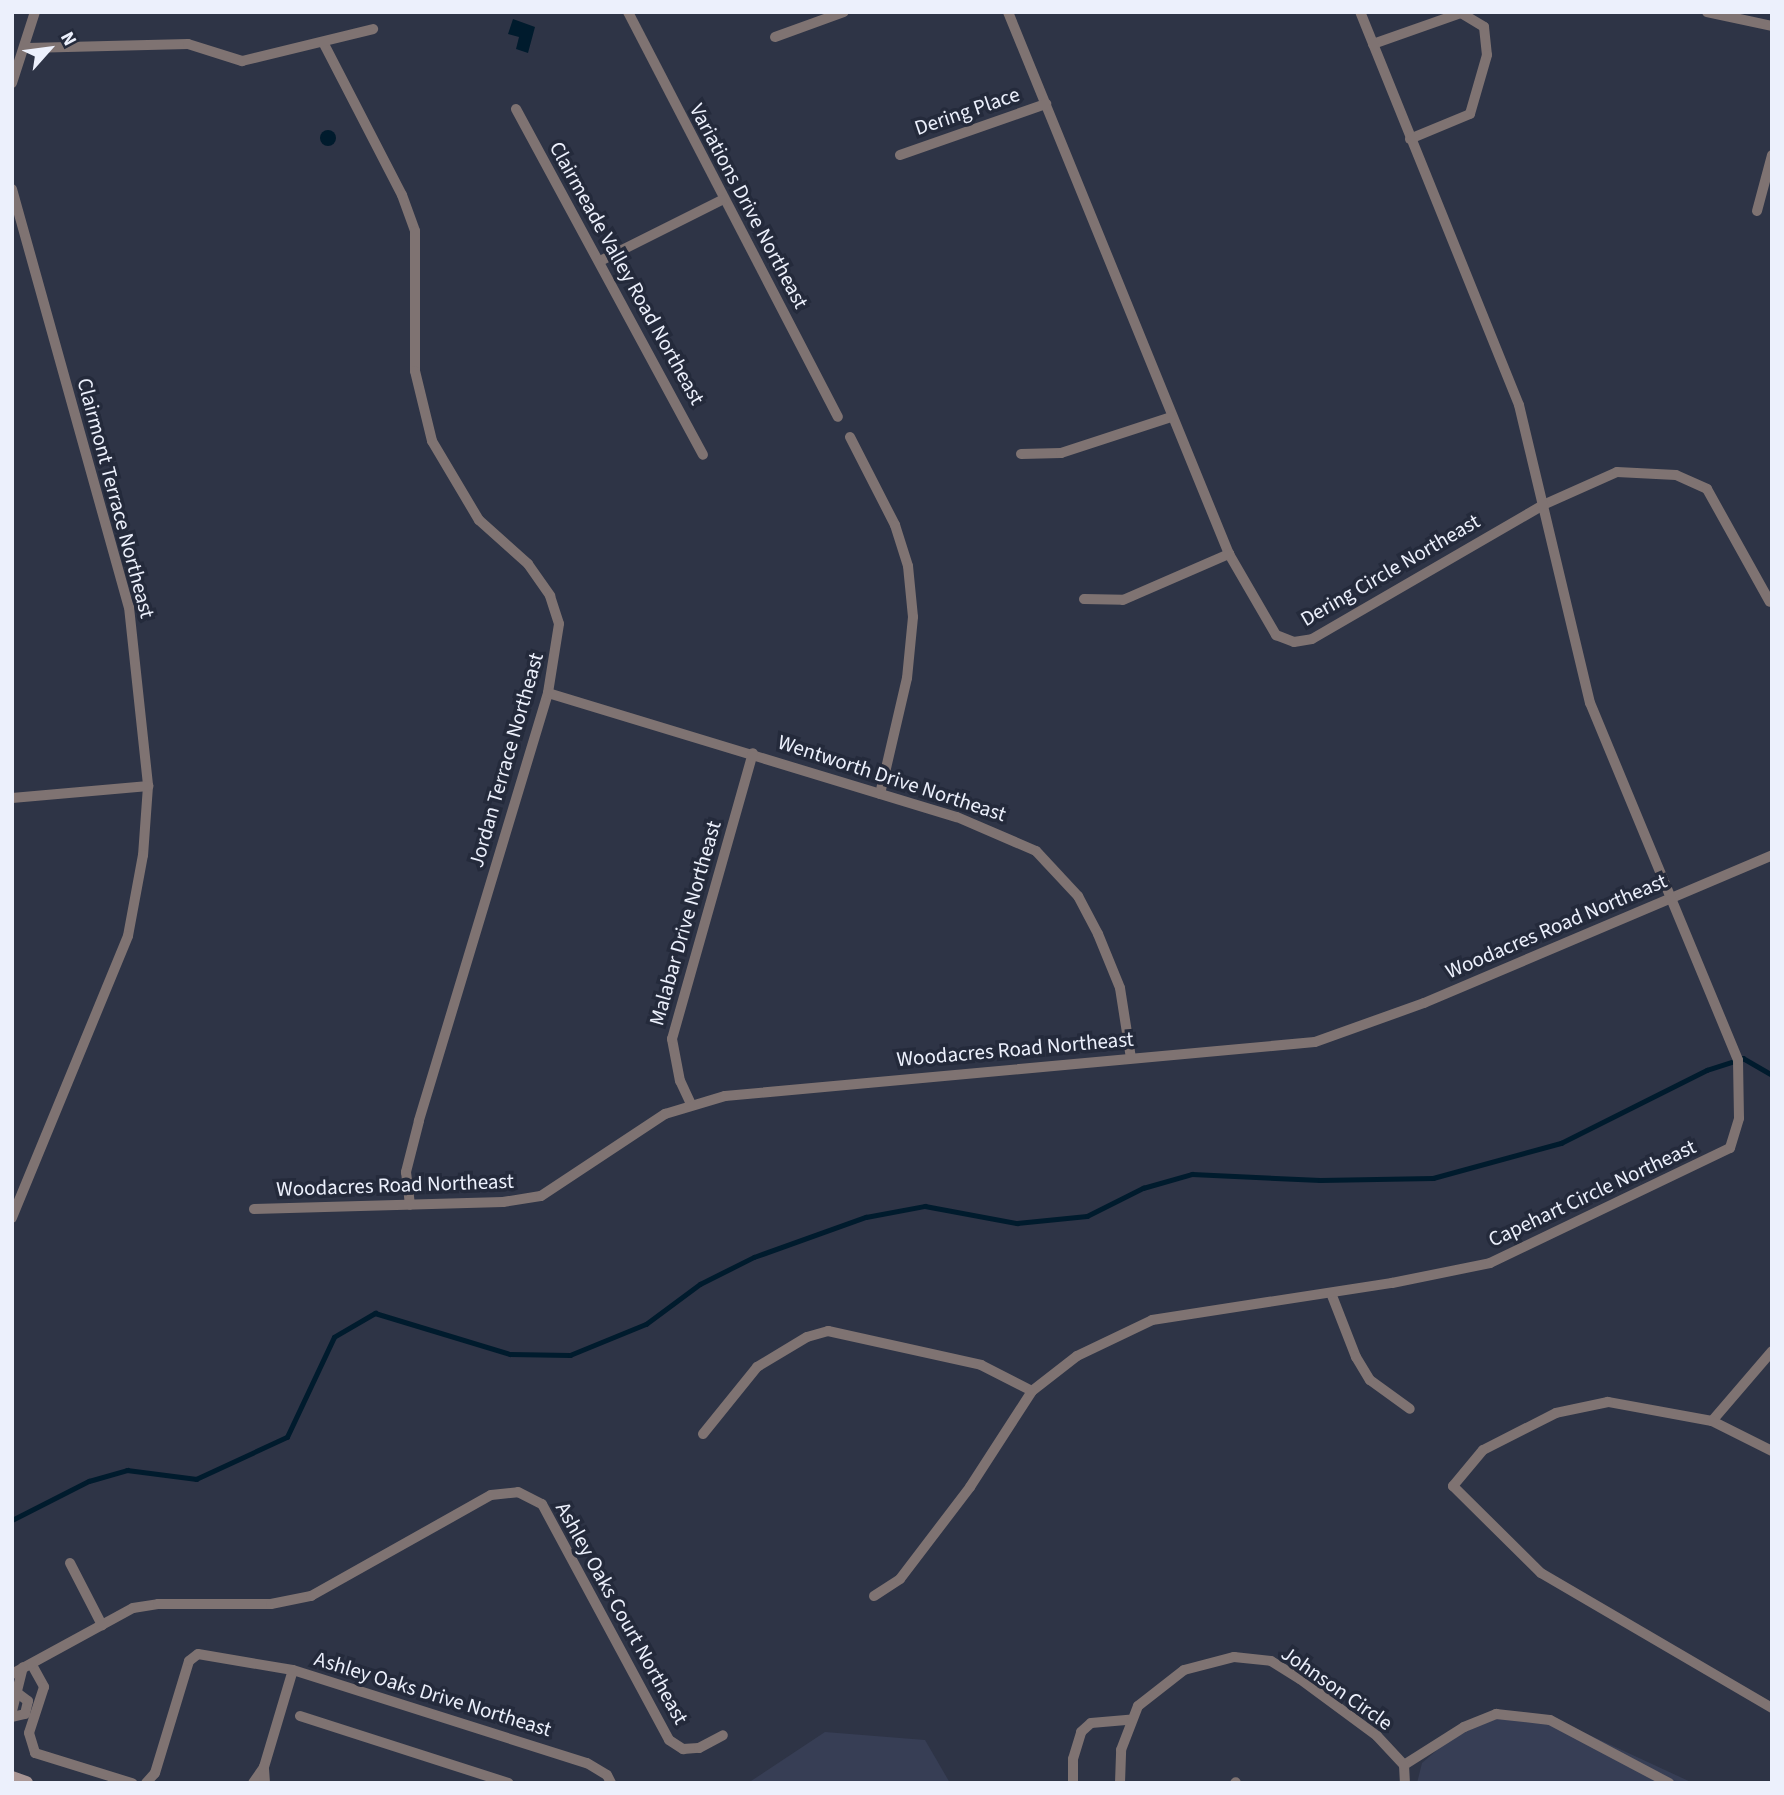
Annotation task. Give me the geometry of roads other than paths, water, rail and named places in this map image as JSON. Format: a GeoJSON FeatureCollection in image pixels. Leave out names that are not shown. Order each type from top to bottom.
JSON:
{"type":"FeatureCollection","features":[{"type":"Feature","properties":{"kind":"street"},"geometry":{"type":"LineString","coordinates":[[12,83],[27,48],[36,12]]}},
{"type":"Feature","properties":{"kind":"street","name":"Variations Drive Northeast"},"geometry":{"type":"LineString","coordinates":[[628,12],[722,200],[838,417]]}},
{"type":"Feature","properties":{"kind":"street"},"geometry":{"type":"LineString","coordinates":[[807,12],[814,23]]}},
{"type":"Feature","properties":{"kind":"street"},"geometry":{"type":"LineString","coordinates":[[775,37],[844,12]]}},
{"type":"Feature","properties":{"kind":"street","name":"Dering Circle Northeast"},"geometry":{"type":"LineString","coordinates":[[1008,12],[1229,554],[1276,635],[1302,642],[1543,505],[1617,472],[1694,480],[1718,505],[1770,602]]}},
{"type":"Feature","properties":{"kind":"street"},"geometry":{"type":"LineString","coordinates":[[1360,12],[1518,405],[1543,505]]}},
{"type":"Feature","properties":{"kind":"street"},"geometry":{"type":"LineString","coordinates":[[1707,12],[1772,26]]}},
{"type":"Feature","properties":{"kind":"street"},"geometry":{"type":"LineString","coordinates":[[1373,44],[1461,13],[1484,27],[1488,55],[1470,114],[1410,139]]}},
{"type":"Feature","properties":{"kind":"street"},"geometry":{"type":"LineString","coordinates":[[27,48],[188,44],[242,61],[324,44],[373,29]]}},
{"type":"Feature","properties":{"kind":"street","name":"Jordan Terrace Northeast"},"geometry":{"type":"LineString","coordinates":[[324,44],[402,195],[415,231],[415,371],[432,441],[479,520],[528,565],[550,596],[559,624],[548,693],[419,1121],[406,1172],[410,1205]]}},
{"type":"Feature","properties":{"kind":"street","name":"Dering Place"},"geometry":{"type":"LineString","coordinates":[[900,155],[1046,104]]}},
{"type":"Feature","properties":{"kind":"street","name":"Clairmeade Valley Road Northeast"},"geometry":{"type":"LineString","coordinates":[[516,109],[703,455]]}},
{"type":"Feature","properties":{"kind":"street"},"geometry":{"type":"LineString","coordinates":[[1756,211],[1772,155]]}},
{"type":"Feature","properties":{"kind":"street","name":"Clairmont Terrace Northeast"},"geometry":{"type":"LineString","coordinates":[[12,189],[129,607],[148,786],[143,855],[128,936],[12,1219]]}},
{"type":"Feature","properties":{"kind":"street"},"geometry":{"type":"LineString","coordinates":[[600,261],[722,200]]}},
{"type":"Feature","properties":{"kind":"street"},"geometry":{"type":"LineString","coordinates":[[1021,454],[1061,453],[1171,416]]}},
{"type":"Feature","properties":{"kind":"street"},"geometry":{"type":"LineString","coordinates":[[850,437],[874,482],[908,566],[913,617],[907,678],[880,794]]}},
{"type":"Feature","properties":{"kind":"street","name":"Capehart Circle Northeast"},"geometry":{"type":"LineString","coordinates":[[874,1596],[900,1579],[970,1487],[1032,1391],[1077,1356],[1152,1320],[1331,1293],[1490,1263],[1730,1148],[1739,1118],[1738,1060],[1590,703],[1543,505]]}},
{"type":"Feature","properties":{"kind":"street"},"geometry":{"type":"LineString","coordinates":[[1084,599],[1123,600],[1229,554]]}},
{"type":"Feature","properties":{"kind":"street","name":"Wentworth Drive Northeast"},"geometry":{"type":"LineString","coordinates":[[548,693],[753,753],[1005,834],[1036,851],[1078,896],[1111,966],[1126,1017],[1131,1058]]}},
{"type":"Feature","properties":{"kind":"street","name":"Malabar Drive Northeast"},"geometry":{"type":"LineString","coordinates":[[691,1102],[680,1081],[672,1040],[753,753]]}},
{"type":"Feature","properties":{"kind":"street"},"geometry":{"type":"LineString","coordinates":[[12,798],[148,786]]}},
{"type":"Feature","properties":{"kind":"street","name":"Woodacres Road Northeast"},"geometry":{"type":"LineString","coordinates":[[254,1209],[410,1205],[541,1196],[628,1136],[691,1102],[786,1088],[1315,1042],[1358,1029],[1772,855]]}},
{"type":"Feature","properties":{"kind":"street"},"geometry":{"type":"LineString","coordinates":[[1331,1293],[1352,1347],[1370,1380],[1409,1409]]}},
{"type":"Feature","properties":{"kind":"street"},"geometry":{"type":"LineString","coordinates":[[703,1434],[757,1367],[807,1337],[828,1331],[981,1365],[1032,1391]]}},
{"type":"Feature","properties":{"kind":"street"},"geometry":{"type":"LineString","coordinates":[[1712,1421],[1772,1351]]}},
{"type":"Feature","properties":{"kind":"street"},"geometry":{"type":"LineString","coordinates":[[1772,1451],[1712,1421],[1608,1402],[1556,1413],[1483,1450],[1453,1486],[1541,1573],[1772,1708]]}},
{"type":"Feature","properties":{"kind":"street","name":"Ashley Oaks Court Northeast"},"geometry":{"type":"LineString","coordinates":[[12,1674],[133,1608],[158,1604],[271,1604],[312,1596],[491,1494],[518,1492],[542,1504],[669,1740],[683,1749],[699,1748],[723,1735]]}},
{"type":"Feature","properties":{"kind":"street"},"geometry":{"type":"LineString","coordinates":[[70,1563],[102,1625]]}},
{"type":"Feature","properties":{"kind":"street"},"geometry":{"type":"LineString","coordinates":[[146,1783],[155,1773],[189,1661],[198,1654],[293,1670]]}},
{"type":"Feature","properties":{"kind":"street","name":"Johnson Circle"},"geometry":{"type":"LineString","coordinates":[[1120,1783],[1121,1750],[1129,1720],[1149,1695],[1184,1670],[1234,1657],[1271,1661],[1377,1736],[1404,1765]]}},
{"type":"Feature","properties":{"kind":"street"},"geometry":{"type":"LineString","coordinates":[[12,1714],[16,1690],[28,1666],[44,1687],[29,1733],[35,1752],[132,1783]]}},
{"type":"Feature","properties":{"kind":"street","name":"Ashley Oaks Drive Northeast"},"geometry":{"type":"LineString","coordinates":[[253,1783],[264,1767],[293,1670],[587,1763],[607,1775],[611,1783]]}},
{"type":"Feature","properties":{"kind":"street"},"geometry":{"type":"LineString","coordinates":[[1405,1783],[1404,1765],[1465,1727],[1496,1714],[1538,1719],[1570,1730],[1669,1783]]}},
{"type":"Feature","properties":{"kind":"street"},"geometry":{"type":"LineString","coordinates":[[300,1716],[509,1783]]}},
{"type":"Feature","properties":{"kind":"street"},"geometry":{"type":"LineString","coordinates":[[1073,1783],[1073,1759],[1081,1732],[1091,1723],[1129,1720]]}},
{"type":"Feature","properties":{"kind":"street","name":"Ashley Oaks Drive Northeast"},"geometry":{"type":"LineString","coordinates":[[264,1767],[265,1783]]}},
{"type":"Feature","properties":{"kind":"waterway"},"geometry":{"type":"LineString","coordinates":[[12,1520],[89,1481],[127,1470],[196,1479],[287,1437],[334,1337],[375,1313],[510,1354],[570,1355],[646,1324],[700,1284],[754,1257],[866,1217],[925,1206],[1017,1223],[1087,1216],[1143,1188],[1192,1174],[1320,1180],[1433,1178],[1561,1143],[1707,1070],[1743,1058],[1772,1075]]}}]}
